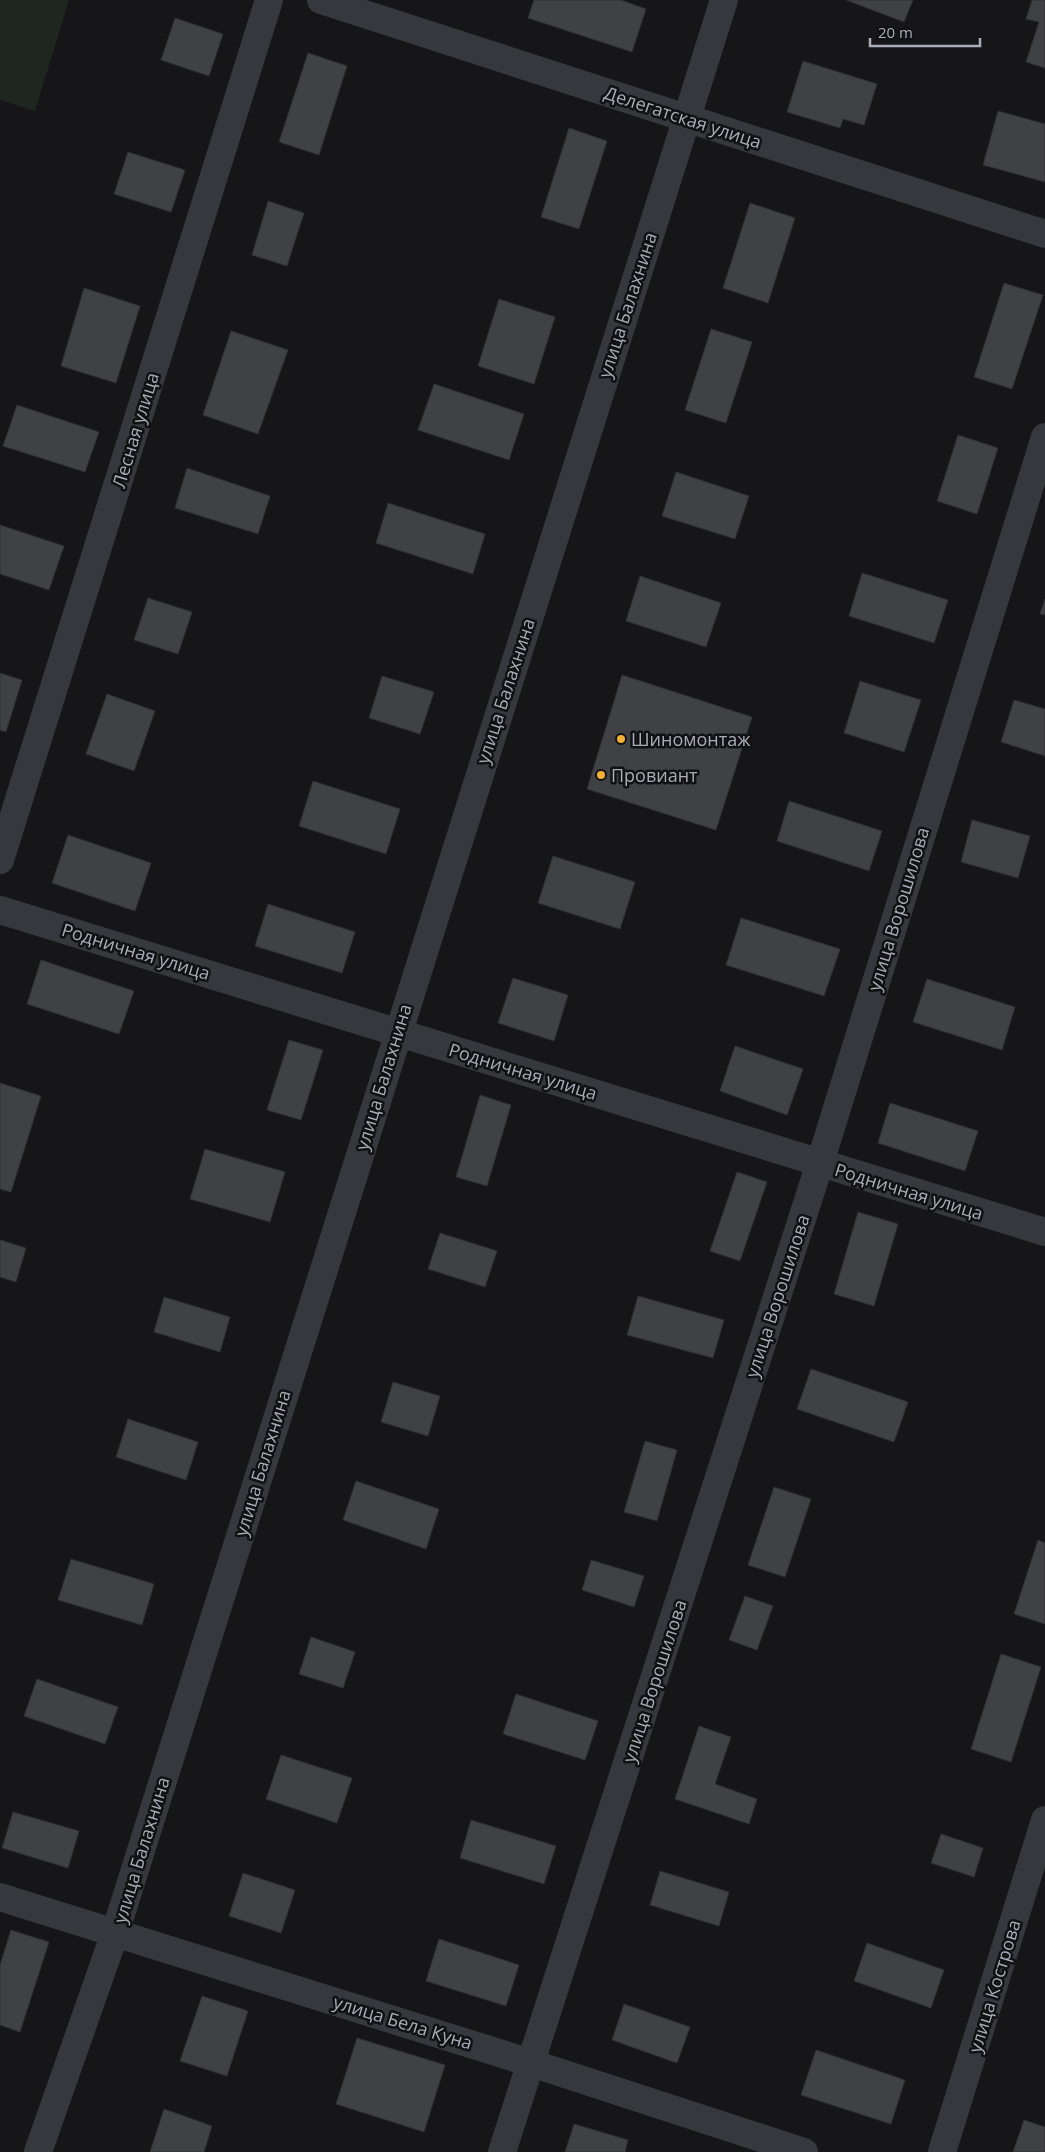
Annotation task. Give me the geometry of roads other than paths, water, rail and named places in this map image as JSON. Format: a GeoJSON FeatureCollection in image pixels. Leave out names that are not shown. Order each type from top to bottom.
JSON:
{"type":"FeatureCollection","features":[{"type":"Feature","properties":{"kind":"street","name":"Лесная улица"},"geometry":{"type":"LineString","coordinates":[[0,860],[269,0]]}},
{"type":"Feature","properties":{"kind":"street","name":"Делегатская улица"},"geometry":{"type":"LineString","coordinates":[[321,0],[1045,234]]}},
{"type":"Feature","properties":{"kind":"street","name":"улица Балахнина"},"geometry":{"type":"LineString","coordinates":[[38,2152],[115,1933],[724,0]]}},
{"type":"Feature","properties":{"kind":"street","name":"улица Ворошилова"},"geometry":{"type":"LineString","coordinates":[[502,2152],[820,1164],[1045,437]]}},
{"type":"Feature","properties":{"kind":"street","name":"Родничная улица"},"geometry":{"type":"LineString","coordinates":[[0,910],[1045,1232]]}},
{"type":"Feature","properties":{"kind":"street","name":"улица Кострова"},"geometry":{"type":"LineString","coordinates":[[942,2152],[1045,1820]]}},
{"type":"Feature","properties":{"kind":"street","name":"улица Бела Куна"},"geometry":{"type":"LineString","coordinates":[[0,1897],[532,2063],[804,2152]]}},
{"type":"Feature","properties":{"kind":"place","name":"Шиномонтаж"},"geometry":{"type":"Point","coordinates":[621,739]}},
{"type":"Feature","properties":{"kind":"place","name":"Провиант"},"geometry":{"type":"Point","coordinates":[601,775]}}]}
